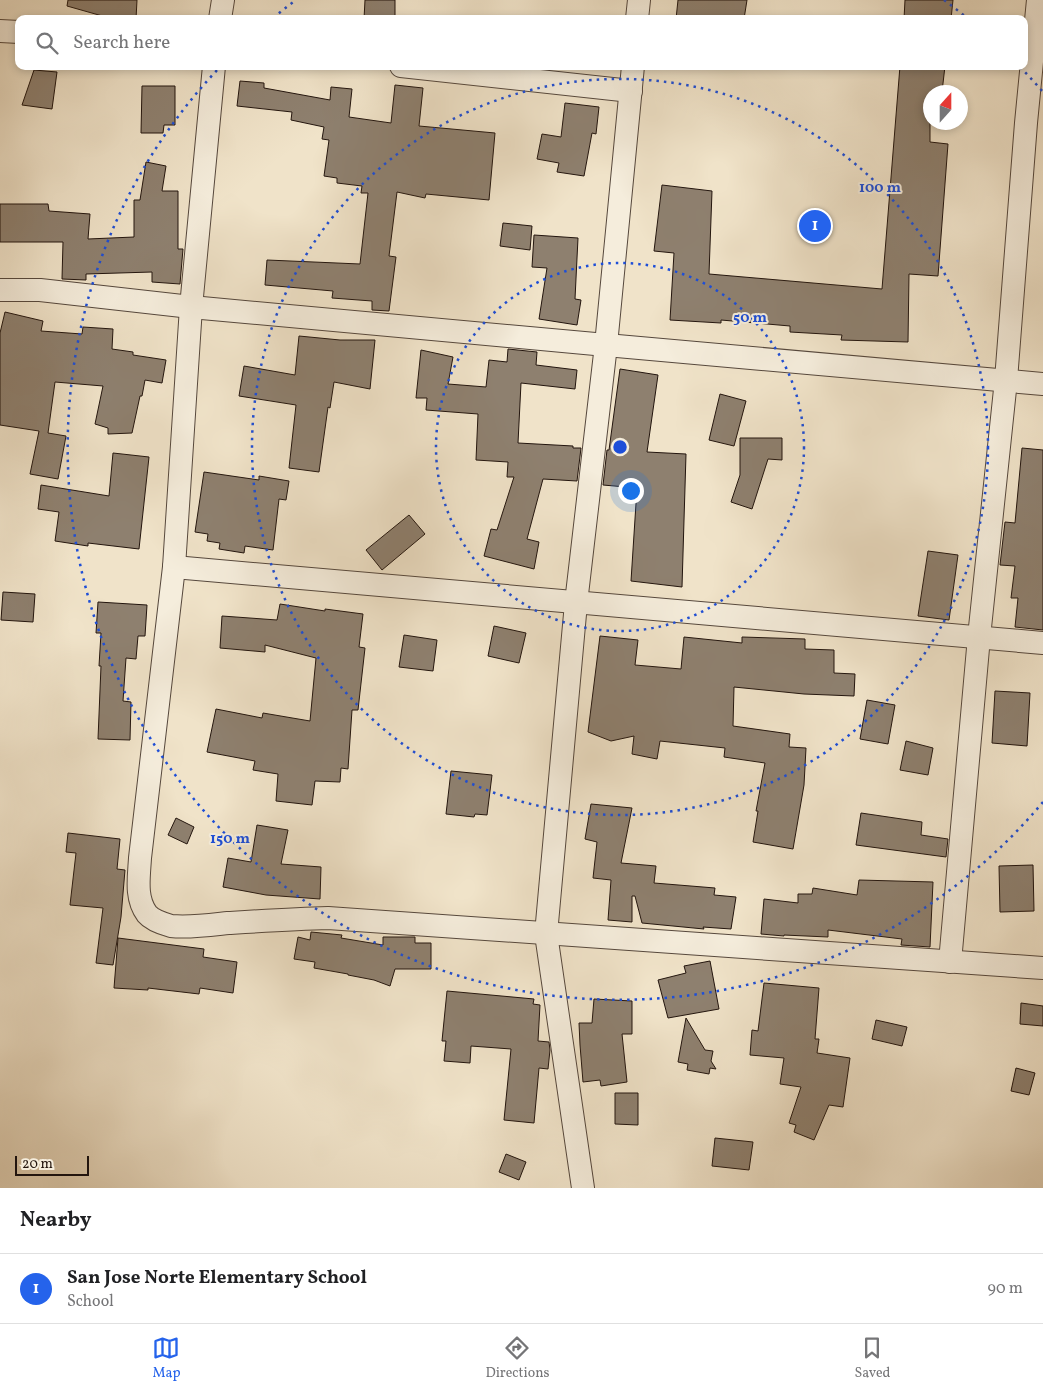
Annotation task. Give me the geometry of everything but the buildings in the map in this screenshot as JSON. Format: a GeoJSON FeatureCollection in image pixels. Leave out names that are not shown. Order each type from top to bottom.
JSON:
{"type":"FeatureCollection","features":[{"type":"Feature","properties":{"kind":"street"},"geometry":{"type":"LineString","coordinates":[[221,15],[223,0]]}},
{"type":"Feature","properties":{"kind":"street"},"geometry":{"type":"LineString","coordinates":[[637,15],[639,0]]}},
{"type":"Feature","properties":{"kind":"street"},"geometry":{"type":"LineString","coordinates":[[950,962],[979,637],[1034,124],[1038,0]]}},
{"type":"Feature","properties":{"kind":"street"},"geometry":{"type":"LineString","coordinates":[[0,31],[15,32]]}},
{"type":"Feature","properties":{"kind":"street"},"geometry":{"type":"LineString","coordinates":[[214,70],[191,307],[174,567],[140,858],[138,891],[148,916],[170,926],[328,918],[1043,968]]}},
{"type":"Feature","properties":{"kind":"street"},"geometry":{"type":"LineString","coordinates":[[438,70],[631,91]]}},
{"type":"Feature","properties":{"kind":"street"},"geometry":{"type":"LineString","coordinates":[[582,1188],[546,934],[576,603],[606,345],[633,70]]}},
{"type":"Feature","properties":{"kind":"street"},"geometry":{"type":"LineString","coordinates":[[0,290],[40,290],[191,307],[1043,384]]}},
{"type":"Feature","properties":{"kind":"street"},"geometry":{"type":"LineString","coordinates":[[174,567],[1043,643]]}},
{"type":"Feature","properties":{"kind":"place","name":"San Jose Norte Elementary School"},"geometry":{"type":"Point","coordinates":[815,226]}}]}
